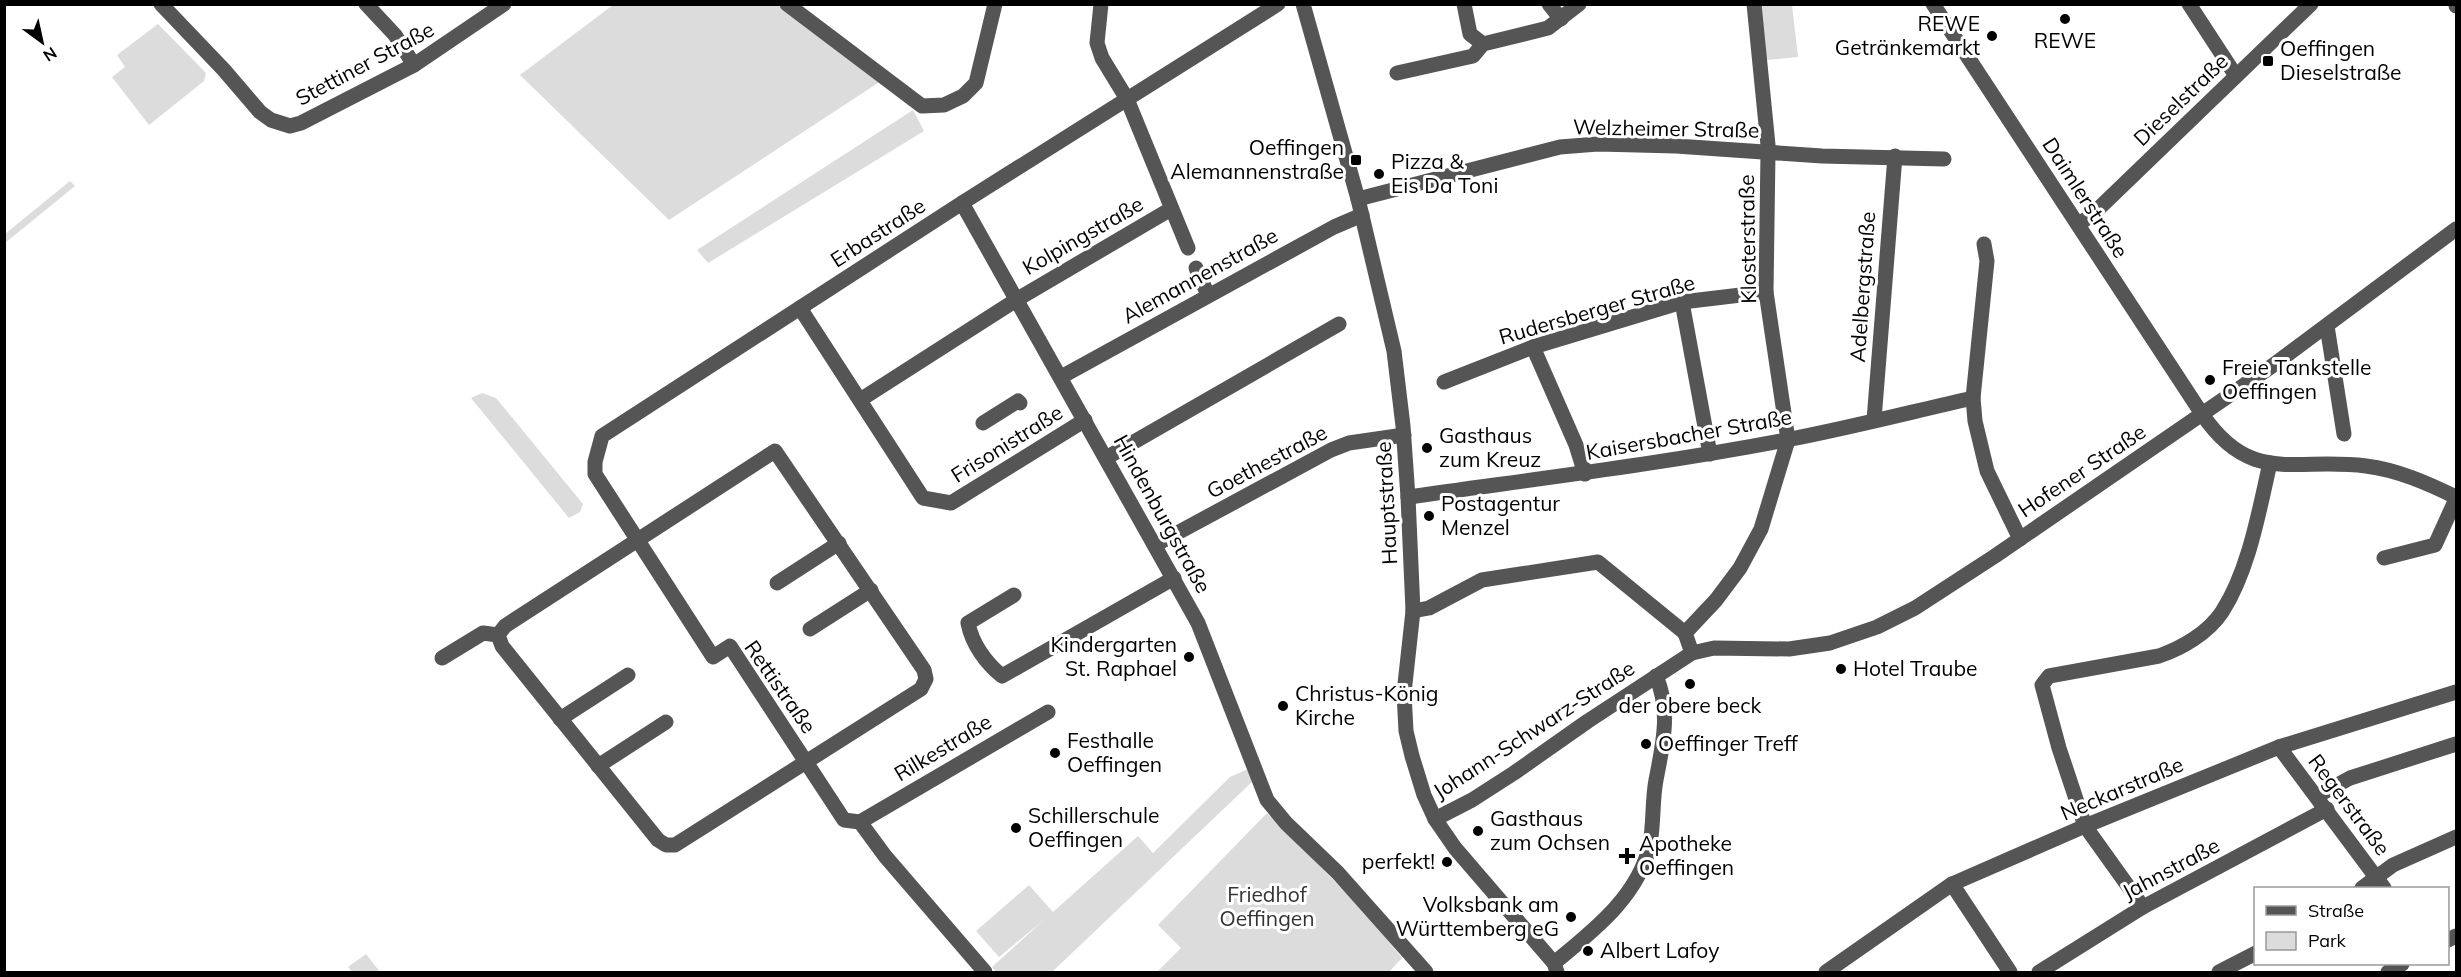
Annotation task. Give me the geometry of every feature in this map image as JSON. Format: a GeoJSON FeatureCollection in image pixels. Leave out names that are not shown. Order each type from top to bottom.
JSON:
{"type":"FeatureCollection","features":[{"type":"Feature","properties":{"kind":"street","name":"Stettiner Straße"},"geometry":{"type":"LineString","coordinates":[[160,4],[261,112],[271,120],[290,126],[301,123],[414,65],[504,4]]}},
{"type":"Feature","properties":{"kind":"street"},"geometry":{"type":"LineString","coordinates":[[366,4],[395,35],[414,65]]}},
{"type":"Feature","properties":{"kind":"street"},"geometry":{"type":"LineString","coordinates":[[787,4],[922,106],[944,105],[963,96],[976,83],[995,4]]}},
{"type":"Feature","properties":{"kind":"street"},"geometry":{"type":"LineString","coordinates":[[1101,4],[1097,43],[1102,58],[1127,99],[1188,248]]}},
{"type":"Feature","properties":{"kind":"street","name":"Erbastraße"},"geometry":{"type":"LineString","coordinates":[[637,541],[595,474],[595,462],[602,436],[962,203],[1278,4]]}},
{"type":"Feature","properties":{"kind":"street","name":"Hauptstraße"},"geometry":{"type":"LineString","coordinates":[[1303,4],[1358,199],[1394,351],[1404,435],[1413,611],[1404,693],[1406,731],[1420,785],[1435,819],[1455,848],[1556,968]]}},
{"type":"Feature","properties":{"kind":"street"},"geometry":{"type":"LineString","coordinates":[[1464,4],[1470,34],[1483,44]]}},
{"type":"Feature","properties":{"kind":"street"},"geometry":{"type":"LineString","coordinates":[[1549,4],[1561,19]]}},
{"type":"Feature","properties":{"kind":"street"},"geometry":{"type":"LineString","coordinates":[[1397,73],[1473,56],[1483,44],[1548,28],[1579,4]]}},
{"type":"Feature","properties":{"kind":"street","name":"Klosterstraße"},"geometry":{"type":"LineString","coordinates":[[1685,633],[1716,600],[1740,567],[1761,529],[1788,440],[1766,292],[1768,149],[1754,4]]}},
{"type":"Feature","properties":{"kind":"street","name":"Daimlerstraße"},"geometry":{"type":"LineString","coordinates":[[1933,4],[2202,414],[2227,445],[2243,455],[2270,463],[2365,466],[2420,480],[2457,498]]}},
{"type":"Feature","properties":{"kind":"street"},"geometry":{"type":"LineString","coordinates":[[2189,4],[2236,76]]}},
{"type":"Feature","properties":{"kind":"street","name":"Dieselstraße"},"geometry":{"type":"LineString","coordinates":[[2079,224],[2093,214],[2311,4]]}},
{"type":"Feature","properties":{"kind":"street","name":"Welzheimer Straße"},"geometry":{"type":"LineString","coordinates":[[1358,199],[1560,147],[1598,144],[1768,149],[1944,159]]}},
{"type":"Feature","properties":{"kind":"street","name":"Adelbergstraße"},"geometry":{"type":"LineString","coordinates":[[1874,420],[1895,156]]}},
{"type":"Feature","properties":{"kind":"street","name":"Hindenburgstraße"},"geometry":{"type":"LineString","coordinates":[[962,203],[1198,623],[1267,800],[1311,849],[1338,873],[1426,972]]}},
{"type":"Feature","properties":{"kind":"street","name":"Kolpingstraße"},"geometry":{"type":"LineString","coordinates":[[1016,300],[1171,209]]}},
{"type":"Feature","properties":{"kind":"street","name":"Alemannenstraße"},"geometry":{"type":"LineString","coordinates":[[1061,377],[1334,227],[1362,215]]}},
{"type":"Feature","properties":{"kind":"street","name":"Hofener Straße"},"geometry":{"type":"LineString","coordinates":[[1692,653],[1714,648],[1790,649],[1830,643],[1858,635],[1915,608],[2202,414],[2327,326],[2457,229]]}},
{"type":"Feature","properties":{"kind":"street"},"geometry":{"type":"LineString","coordinates":[[1984,244],[1987,261],[1973,398],[1977,435],[1987,471],[2020,538]]}},
{"type":"Feature","properties":{"kind":"street"},"geometry":{"type":"LineString","coordinates":[[1197,268],[1208,295]]}},
{"type":"Feature","properties":{"kind":"street","name":"Rudersberger Straße"},"geometry":{"type":"LineString","coordinates":[[1444,382],[1533,347],[1682,302],[1766,292]]}},
{"type":"Feature","properties":{"kind":"street"},"geometry":{"type":"LineString","coordinates":[[860,400],[1016,300]]}},
{"type":"Feature","properties":{"kind":"street"},"geometry":{"type":"LineString","coordinates":[[1682,302],[1710,454]]}},
{"type":"Feature","properties":{"kind":"street","name":"Frisonistraße"},"geometry":{"type":"LineString","coordinates":[[800,308],[923,498],[951,503],[1085,420]]}},
{"type":"Feature","properties":{"kind":"street"},"geometry":{"type":"LineString","coordinates":[[1106,458],[1339,324]]}},
{"type":"Feature","properties":{"kind":"street"},"geometry":{"type":"LineString","coordinates":[[2327,326],[2344,434]]}},
{"type":"Feature","properties":{"kind":"street"},"geometry":{"type":"LineString","coordinates":[[1533,347],[1576,445],[1585,474]]}},
{"type":"Feature","properties":{"kind":"street","name":"Kaisersbacher Straße"},"geometry":{"type":"LineString","coordinates":[[1408,497],[1585,474],[1710,454],[1788,440],[1973,398]]}},
{"type":"Feature","properties":{"kind":"street"},"geometry":{"type":"LineString","coordinates":[[983,423],[1018,401],[1020,403]]}},
{"type":"Feature","properties":{"kind":"street","name":"Goethestraße"},"geometry":{"type":"LineString","coordinates":[[1155,545],[1331,450],[1349,443],[1404,435]]}},
{"type":"Feature","properties":{"kind":"street"},"geometry":{"type":"LineString","coordinates":[[775,451],[924,670],[926,679],[921,689],[675,845],[666,845],[658,840],[560,719],[502,646],[498,634],[505,626],[775,451]]}},
{"type":"Feature","properties":{"kind":"street"},"geometry":{"type":"LineString","coordinates":[[2143,907],[2085,826],[2045,703],[2042,691],[2043,682],[2049,676],[2159,656],[2175,650],[2202,632],[2221,613],[2245,562],[2270,463]]}},
{"type":"Feature","properties":{"kind":"street"},"geometry":{"type":"LineString","coordinates":[[2384,558],[2435,545],[2457,498]]}},
{"type":"Feature","properties":{"kind":"street","name":"Rettistraße"},"geometry":{"type":"LineString","coordinates":[[637,541],[713,657],[730,646],[805,761],[852,821],[985,972]]}},
{"type":"Feature","properties":{"kind":"street"},"geometry":{"type":"LineString","coordinates":[[777,583],[839,543]]}},
{"type":"Feature","properties":{"kind":"street"},"geometry":{"type":"LineString","coordinates":[[1413,611],[1429,608],[1482,580],[1598,562],[1685,633],[1692,653]]}},
{"type":"Feature","properties":{"kind":"street"},"geometry":{"type":"LineString","coordinates":[[1014,595],[968,623],[970,637],[992,668],[1002,676],[1174,578]]}},
{"type":"Feature","properties":{"kind":"street"},"geometry":{"type":"LineString","coordinates":[[810,629],[871,590]]}},
{"type":"Feature","properties":{"kind":"street"},"geometry":{"type":"LineString","coordinates":[[442,658],[483,633],[498,634]]}},
{"type":"Feature","properties":{"kind":"street","name":"Johann-Schwarz-Straße"},"geometry":{"type":"LineString","coordinates":[[1435,819],[1481,795],[1692,653]]}},
{"type":"Feature","properties":{"kind":"street"},"geometry":{"type":"LineString","coordinates":[[560,719],[628,675]]}},
{"type":"Feature","properties":{"kind":"street"},"geometry":{"type":"LineString","coordinates":[[1556,968],[1622,901],[1643,864],[1653,824],[1655,786],[1665,720],[1663,693],[1656,676]]}},
{"type":"Feature","properties":{"kind":"street","name":"Neckarstraße"},"geometry":{"type":"LineString","coordinates":[[1826,972],[1952,884],[2085,826],[2279,747],[2457,692]]}},
{"type":"Feature","properties":{"kind":"street","name":"Rilkestraße"},"geometry":{"type":"LineString","coordinates":[[852,821],[1048,712]]}},
{"type":"Feature","properties":{"kind":"street"},"geometry":{"type":"LineString","coordinates":[[598,766],[666,722]]}},
{"type":"Feature","properties":{"kind":"street"},"geometry":{"type":"LineString","coordinates":[[2317,796],[2349,778],[2457,744]]}},
{"type":"Feature","properties":{"kind":"street","name":"Regerstraße"},"geometry":{"type":"LineString","coordinates":[[2279,747],[2380,883]]}},
{"type":"Feature","properties":{"kind":"street","name":"Jahnstraße"},"geometry":{"type":"LineString","coordinates":[[2039,972],[2143,907],[2326,809]]}},
{"type":"Feature","properties":{"kind":"street"},"geometry":{"type":"LineString","coordinates":[[2380,883],[2393,864],[2457,837]]}},
{"type":"Feature","properties":{"kind":"street"},"geometry":{"type":"LineString","coordinates":[[1952,884],[2010,972]]}},
{"type":"Feature","properties":{"kind":"street"},"geometry":{"type":"LineString","coordinates":[[2219,972],[2254,954]]}},
{"type":"Feature","properties":{"kind":"green space"},"geometry":{"type":"Polygon","coordinates":[[[778,4],[881,81],[669,220],[520,75],[613,5],[778,4]]]}},
{"type":"Feature","properties":{"kind":"green space"},"geometry":{"type":"Polygon","coordinates":[[[1760,5],[1792,5],[1798,57],[1766,60],[1760,5]]]}},
{"type":"Feature","properties":{"kind":"green space"},"geometry":{"type":"Polygon","coordinates":[[[158,24],[206,73],[204,81],[149,125],[112,77],[125,67],[117,55],[158,24]]]}},
{"type":"Feature","properties":{"kind":"green space"},"geometry":{"type":"Polygon","coordinates":[[[913,110],[924,131],[708,263],[697,250],[913,110]]]}},
{"type":"Feature","properties":{"kind":"green space"},"geometry":{"type":"Polygon","coordinates":[[[70,181],[75,186],[5,243],[5,234],[70,181]]]}},
{"type":"Feature","properties":{"kind":"green space"},"geometry":{"type":"Polygon","coordinates":[[[482,393],[496,398],[583,504],[580,512],[569,518],[471,398],[482,393]]]}},
{"type":"Feature","properties":{"kind":"green space"},"geometry":{"type":"Polygon","coordinates":[[[1248,769],[1253,781],[1052,972],[996,972],[992,967],[1045,919],[999,957],[976,931],[1029,885],[1053,912],[1138,836],[1153,853],[1230,777],[1248,769]]]}},
{"type":"Feature","properties":{"kind":"green space","name":"Friedhof Oeffingen"},"geometry":{"type":"Polygon","coordinates":[[[1267,813],[1364,911],[1402,958],[1389,972],[1157,972],[1181,948],[1158,925],[1267,813]]]}},
{"type":"Feature","properties":{"kind":"green space"},"geometry":{"type":"Polygon","coordinates":[[[366,954],[380,972],[352,972],[348,967],[366,954]]]}},
{"type":"Feature","properties":{"kind":"place","name":"REWE"},"geometry":{"type":"Point","coordinates":[2065,19]}},
{"type":"Feature","properties":{"kind":"place","name":"REWE Getränkemarkt"},"geometry":{"type":"Point","coordinates":[1992,36]}},
{"type":"Feature","properties":{"kind":"place","name":"Oeffingen Dieselstraße"},"geometry":{"type":"Point","coordinates":[2268,61]}},
{"type":"Feature","properties":{"kind":"place","name":"Oeffingen Alemannenstraße"},"geometry":{"type":"Point","coordinates":[1356,160]}},
{"type":"Feature","properties":{"kind":"place","name":"Pizza & Eis Da Toni"},"geometry":{"type":"Point","coordinates":[1379,174]}},
{"type":"Feature","properties":{"kind":"place","name":"Freie Tankstelle Oeffingen"},"geometry":{"type":"Point","coordinates":[2210,380]}},
{"type":"Feature","properties":{"kind":"place","name":"Gasthaus zum Kreuz"},"geometry":{"type":"Point","coordinates":[1427,448]}},
{"type":"Feature","properties":{"kind":"place","name":"Postagentur Menzel"},"geometry":{"type":"Point","coordinates":[1429,516]}},
{"type":"Feature","properties":{"kind":"place","name":"Kindergarten St. Raphael"},"geometry":{"type":"Point","coordinates":[1189,657]}},
{"type":"Feature","properties":{"kind":"place","name":"Hotel Traube"},"geometry":{"type":"Point","coordinates":[1841,669]}},
{"type":"Feature","properties":{"kind":"place","name":"der obere beck"},"geometry":{"type":"Point","coordinates":[1690,684]}},
{"type":"Feature","properties":{"kind":"place","name":"Christus-König Kirche"},"geometry":{"type":"Point","coordinates":[1283,706]}},
{"type":"Feature","properties":{"kind":"place","name":"Oeffinger Treff"},"geometry":{"type":"Point","coordinates":[1646,744]}},
{"type":"Feature","properties":{"kind":"place","name":"Festhalle Oeffingen"},"geometry":{"type":"Point","coordinates":[1055,753]}},
{"type":"Feature","properties":{"kind":"place","name":"Schillerschule Oeffingen"},"geometry":{"type":"Point","coordinates":[1016,828]}},
{"type":"Feature","properties":{"kind":"place","name":"Gasthaus zum Ochsen"},"geometry":{"type":"Point","coordinates":[1478,831]}},
{"type":"Feature","properties":{"kind":"place","name":"Apotheke Oeffingen"},"geometry":{"type":"Point","coordinates":[1627,856]}},
{"type":"Feature","properties":{"kind":"place","name":"perfekt!"},"geometry":{"type":"Point","coordinates":[1447,862]}},
{"type":"Feature","properties":{"kind":"place","name":"Volksbank am Württemberg eG"},"geometry":{"type":"Point","coordinates":[1571,917]}},
{"type":"Feature","properties":{"kind":"place","name":"Albert Lafoy"},"geometry":{"type":"Point","coordinates":[1588,951]}}]}
